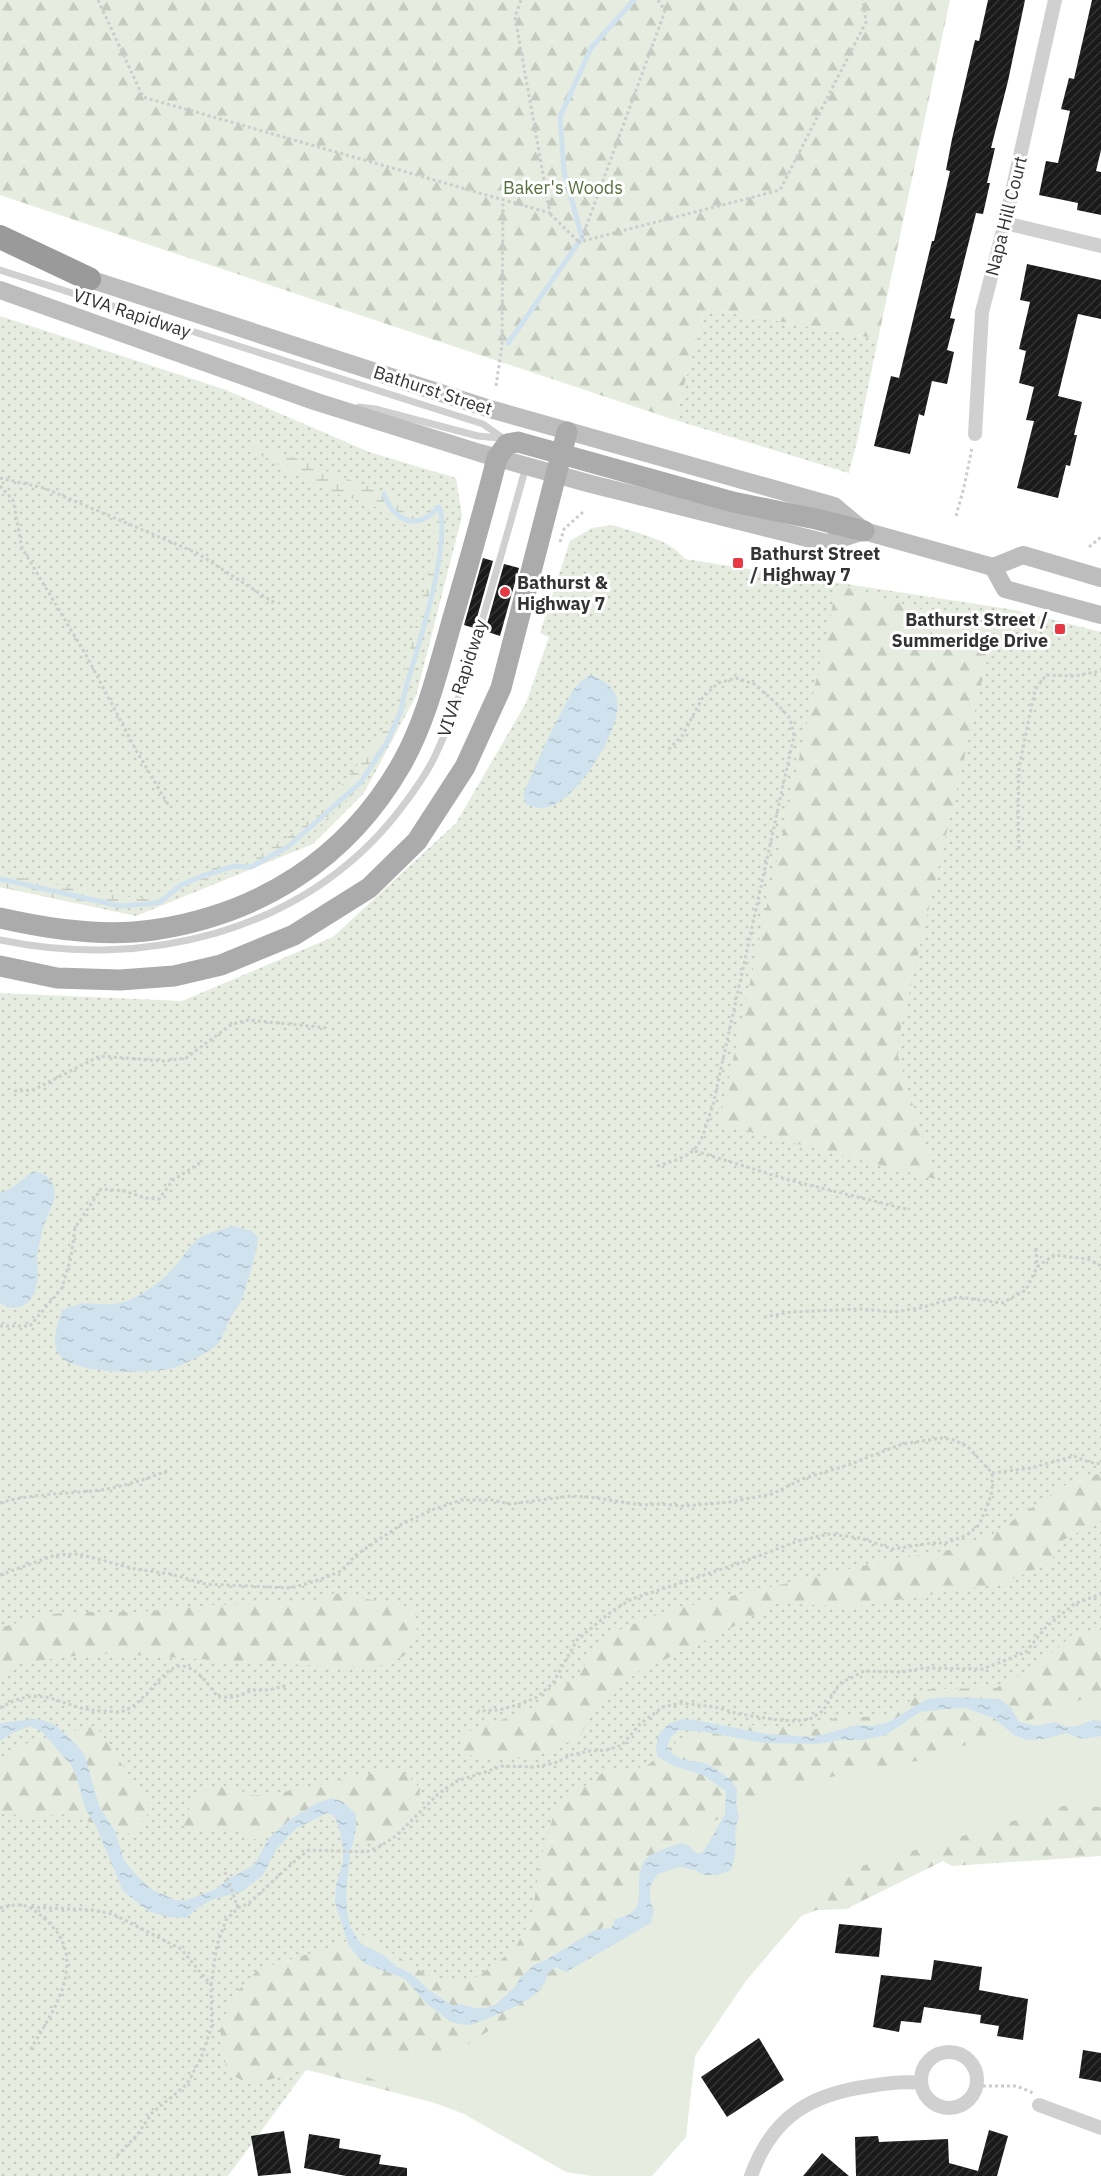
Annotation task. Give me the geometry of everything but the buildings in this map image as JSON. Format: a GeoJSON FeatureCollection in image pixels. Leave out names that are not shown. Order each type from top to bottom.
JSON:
{"type":"FeatureCollection","features":[{"type":"Feature","properties":{"kind":"highway"},"geometry":{"type":"LineString","coordinates":[[0,237],[89,279]]}},
{"type":"Feature","properties":{"kind":"main road","name":"Bathurst Street"},"geometry":{"type":"LineString","coordinates":[[0,250],[490,409],[834,506],[864,531],[993,567]]}},
{"type":"Feature","properties":{"kind":"main road"},"geometry":{"type":"LineString","coordinates":[[0,291],[317,402],[517,452],[562,454],[733,502],[864,531]]}},
{"type":"Feature","properties":{"kind":"main road"},"geometry":{"type":"LineString","coordinates":[[0,966],[57,978],[120,981],[174,976],[221,965],[294,935],[369,888],[417,841],[465,767],[501,687],[567,432]]}},
{"type":"Feature","properties":{"kind":"main road"},"geometry":{"type":"LineString","coordinates":[[517,452],[557,475],[827,543],[864,531]]}},
{"type":"Feature","properties":{"kind":"main road"},"geometry":{"type":"LineString","coordinates":[[0,918],[57,928],[106,932],[152,930],[231,910],[262,897],[296,879],[336,848],[366,817],[401,764],[428,706],[517,452]]}},
{"type":"Feature","properties":{"kind":"main road"},"geometry":{"type":"LineString","coordinates":[[1101,578],[1023,555],[993,567],[1005,589],[1101,615]]}},
{"type":"Feature","properties":{"kind":"street","name":"Napa Hill Court"},"geometry":{"type":"LineString","coordinates":[[975,434],[982,312],[1005,224],[1055,0]]}},
{"type":"Feature","properties":{"kind":"street"},"geometry":{"type":"LineString","coordinates":[[1005,224],[1101,246]]}},
{"type":"Feature","properties":{"kind":"street"},"geometry":{"type":"LineString","coordinates":[[954,2052],[963,2055],[975,2068],[976,2086],[967,2102],[949,2108],[932,2101],[921,2083],[930,2060],[937,2055],[954,2052]]}},
{"type":"Feature","properties":{"kind":"street"},"geometry":{"type":"LineString","coordinates":[[751,2176],[766,2145],[783,2123],[800,2107],[819,2097],[847,2089],[905,2081],[921,2083]]}},
{"type":"Feature","properties":{"kind":"street"},"geometry":{"type":"LineString","coordinates":[[1039,2105],[1101,2128]]}},
{"type":"Feature","properties":{"kind":"lane","name":"VIVA Rapidway"},"geometry":{"type":"LineString","coordinates":[[0,270],[483,424],[517,452],[453,717],[434,758],[408,799],[376,839],[347,865],[291,904],[242,925],[171,944],[95,952],[27,946],[0,940]]}},
{"type":"Feature","properties":{"kind":"path"},"geometry":{"type":"LineString","coordinates":[[98,0],[143,97],[550,213],[579,242]]}},
{"type":"Feature","properties":{"kind":"path"},"geometry":{"type":"LineString","coordinates":[[521,0],[515,17],[550,213]]}},
{"type":"Feature","properties":{"kind":"path"},"geometry":{"type":"LineString","coordinates":[[579,242],[665,11],[658,0]]}},
{"type":"Feature","properties":{"kind":"path"},"geometry":{"type":"LineString","coordinates":[[579,242],[780,190],[866,22],[863,0]]}},
{"type":"Feature","properties":{"kind":"path"},"geometry":{"type":"LineString","coordinates":[[496,386],[502,346],[503,200]]}},
{"type":"Feature","properties":{"kind":"path"},"geometry":{"type":"LineString","coordinates":[[956,516],[975,434]]}},
{"type":"Feature","properties":{"kind":"path"},"geometry":{"type":"LineString","coordinates":[[0,478],[44,488],[197,552],[276,603]]}},
{"type":"Feature","properties":{"kind":"path"},"geometry":{"type":"LineString","coordinates":[[0,486],[13,500],[22,549],[86,655],[137,752],[169,806]]}},
{"type":"Feature","properties":{"kind":"path"},"geometry":{"type":"LineString","coordinates":[[1089,547],[1101,537]]}},
{"type":"Feature","properties":{"kind":"path"},"geometry":{"type":"LineString","coordinates":[[1019,849],[1019,766],[1035,690],[1046,675],[1074,676],[1101,671]]}},
{"type":"Feature","properties":{"kind":"path"},"geometry":{"type":"LineString","coordinates":[[657,1166],[683,1159],[695,1151],[713,1105],[794,736],[790,718],[774,701],[754,684],[736,678],[718,683],[703,697],[682,736],[667,751]]}},
{"type":"Feature","properties":{"kind":"path"},"geometry":{"type":"LineString","coordinates":[[14,1090],[33,1090],[100,1056],[164,1061],[186,1058],[232,1024],[248,1020],[329,1028]]}},
{"type":"Feature","properties":{"kind":"path"},"geometry":{"type":"LineString","coordinates":[[695,1151],[789,1180],[906,1209]]}},
{"type":"Feature","properties":{"kind":"path"},"geometry":{"type":"LineString","coordinates":[[0,1326],[30,1326],[62,1288],[71,1257],[75,1227],[101,1189],[125,1191],[144,1198],[159,1199],[173,1180],[203,1161]]}},
{"type":"Feature","properties":{"kind":"path"},"geometry":{"type":"LineString","coordinates":[[764,1317],[791,1312],[859,1309],[894,1312],[920,1308],[958,1297],[1002,1303],[1026,1290],[1037,1267],[1036,1248]]}},
{"type":"Feature","properties":{"kind":"path"},"geometry":{"type":"LineString","coordinates":[[1037,1267],[1054,1255],[1088,1259],[1101,1266]]}},
{"type":"Feature","properties":{"kind":"path"},"geometry":{"type":"LineString","coordinates":[[0,1575],[55,1555],[79,1554],[135,1569],[171,1574],[205,1584],[291,1588],[319,1581],[341,1571],[356,1555],[402,1524],[461,1500],[493,1500],[510,1504],[571,1496],[642,1505],[682,1506],[730,1502],[772,1494],[802,1479],[848,1465],[902,1444],[942,1438],[954,1440],[968,1447],[992,1473],[993,1490],[989,1502],[979,1525],[968,1535],[946,1544],[931,1543],[893,1549],[860,1538],[829,1534],[798,1541],[632,1599],[612,1611],[577,1640],[553,1683],[537,1697],[499,1710],[478,1711]]}},
{"type":"Feature","properties":{"kind":"path"},"geometry":{"type":"LineString","coordinates":[[992,1473],[1031,1468],[1074,1456],[1101,1464]]}},
{"type":"Feature","properties":{"kind":"path"},"geometry":{"type":"LineString","coordinates":[[0,1503],[115,1487],[138,1482],[169,1470]]}},
{"type":"Feature","properties":{"kind":"path"},"geometry":{"type":"LineString","coordinates":[[116,2157],[137,2135],[152,2113],[187,2084],[201,2058],[212,2026],[211,1985],[217,1945],[226,1920],[309,1850],[361,1852],[379,1847],[396,1836],[438,1794],[457,1781],[503,1766],[534,1767],[555,1763],[572,1755],[607,1750],[622,1745],[640,1724],[663,1707],[681,1703],[697,1704],[739,1714],[796,1721],[810,1719],[823,1711],[840,1684],[864,1671],[901,1672],[925,1668],[983,1669],[1026,1652],[1046,1627],[1074,1604],[1101,1594]]}},
{"type":"Feature","properties":{"kind":"path"},"geometry":{"type":"LineString","coordinates":[[0,1708],[25,1697],[44,1695],[80,1708],[99,1712],[122,1712],[135,1705],[150,1692],[169,1671],[180,1666],[190,1668],[207,1683],[218,1697],[235,1697],[253,1690],[269,1690],[288,1686]]}},
{"type":"Feature","properties":{"kind":"path"},"geometry":{"type":"LineString","coordinates":[[225,1872],[238,1908]]}},
{"type":"Feature","properties":{"kind":"path"},"geometry":{"type":"LineString","coordinates":[[0,1908],[17,1904],[31,1907],[92,1910],[113,1914],[181,1949],[211,1985]]}},
{"type":"Feature","properties":{"kind":"path"},"geometry":{"type":"LineString","coordinates":[[29,2052],[62,1991],[68,1952],[59,1933],[31,1907]]}},
{"type":"Feature","properties":{"kind":"path"},"geometry":{"type":"LineString","coordinates":[[976,2086],[1017,2086],[1033,2093],[1039,2105]]}},
{"type":"Feature","properties":{"kind":"green space","name":"Baker's Woods"},"geometry":{"type":"Polygon","coordinates":[[[0,0],[950,0],[878,339],[705,308],[675,420],[0,195],[0,0]]]}},
{"type":"Feature","properties":{"kind":"green space"},"geometry":{"type":"Polygon","coordinates":[[[705,308],[878,339],[849,473],[675,420],[705,308]]]}},
{"type":"Feature","properties":{"kind":"green space"},"geometry":{"type":"Polygon","coordinates":[[[0,316],[226,390],[369,452],[456,478],[462,516],[416,696],[364,793],[313,844],[136,916],[0,887],[0,316]]]}},
{"type":"Feature","properties":{"kind":"green space"},"geometry":{"type":"Polygon","coordinates":[[[249,445],[277,451],[379,490],[387,490],[404,510],[413,516],[419,517],[434,506],[447,510],[445,538],[434,598],[404,711],[390,739],[357,790],[314,831],[289,851],[244,870],[234,870],[188,886],[152,907],[133,909],[76,903],[0,887],[0,874],[124,897],[150,897],[162,893],[176,880],[260,855],[292,834],[325,807],[384,730],[397,703],[432,558],[435,534],[432,521],[417,529],[388,519],[376,507],[331,492],[263,457],[249,445]]]}},
{"type":"Feature","properties":{"kind":"green space"},"geometry":{"type":"Polygon","coordinates":[[[613,525],[671,546],[685,559],[1015,610],[1101,632],[1101,1692],[567,1980],[320,2051],[228,2176],[0,2176],[0,993],[182,1001],[333,937],[456,823],[526,703],[549,637],[540,633],[570,541],[592,528],[613,525]]]}},
{"type":"Feature","properties":{"kind":"green space"},"geometry":{"type":"Polygon","coordinates":[[[837,585],[994,630],[896,1049],[935,1179],[719,1124],[837,585]]]}},
{"type":"Feature","properties":{"kind":"green space"},"geometry":{"type":"Polygon","coordinates":[[[1101,1474],[1101,1521],[1061,1541],[1050,1563],[1003,1583],[853,1607],[778,1603],[638,1672],[600,1700],[579,1738],[526,1759],[466,1755],[461,1734],[527,1711],[577,1676],[602,1638],[658,1613],[884,1561],[949,1550],[990,1536],[1079,1476],[1101,1474]]]}},
{"type":"Feature","properties":{"kind":"green space"},"geometry":{"type":"Polygon","coordinates":[[[335,1593],[415,1608],[417,1634],[404,1656],[372,1669],[99,1653],[19,1663],[0,1676],[0,1628],[40,1616],[68,1612],[139,1612],[212,1605],[306,1603],[335,1593]]]}},
{"type":"Feature","properties":{"kind":"green space"},"geometry":{"type":"Polygon","coordinates":[[[1101,1632],[1101,1856],[952,1866],[943,1861],[846,1909],[817,1910],[740,1939],[520,2125],[304,2069],[252,2085],[227,2073],[220,2029],[232,1997],[259,1969],[363,1935],[437,1981],[474,1979],[514,1950],[532,1917],[540,1861],[556,1807],[605,1771],[645,1767],[682,1738],[754,1725],[816,1729],[835,1718],[886,1716],[929,1689],[996,1688],[1042,1662],[1073,1634],[1101,1632]]]}},
{"type":"Feature","properties":{"kind":"green space"},"geometry":{"type":"Polygon","coordinates":[[[1101,1692],[1101,1807],[1063,1806],[838,1873],[745,1982],[695,2056],[686,2137],[652,2176],[592,2176],[566,2172],[464,2114],[346,2069],[320,2051],[448,2057],[567,1980],[650,1856],[777,1787],[932,1758],[1101,1692]]]}},
{"type":"Feature","properties":{"kind":"green space"},"geometry":{"type":"Polygon","coordinates":[[[96,1726],[152,1809],[131,1834],[62,1814],[39,1817],[0,1813],[0,1761],[5,1754],[44,1738],[96,1726]]]}},
{"type":"Feature","properties":{"kind":"green space"},"geometry":{"type":"Polygon","coordinates":[[[400,1768],[420,1788],[418,1815],[388,1843],[359,1840],[343,1824],[308,1813],[257,1840],[234,1829],[204,1831],[183,1826],[191,1804],[208,1789],[230,1785],[249,1795],[269,1795],[400,1768]]]}},
{"type":"Feature","properties":{"kind":"water"},"geometry":{"type":"Polygon","coordinates":[[[591,675],[609,685],[616,696],[617,709],[614,725],[606,743],[596,761],[570,793],[556,803],[542,808],[526,804],[523,794],[547,740],[573,690],[591,675]]]}},
{"type":"Feature","properties":{"kind":"water"},"geometry":{"type":"Polygon","coordinates":[[[34,1171],[51,1181],[55,1193],[38,1249],[38,1275],[35,1291],[32,1298],[22,1306],[8,1307],[0,1303],[0,1193],[34,1171]]]}},
{"type":"Feature","properties":{"kind":"water"},"geometry":{"type":"Polygon","coordinates":[[[233,1226],[252,1231],[258,1238],[252,1268],[242,1299],[215,1347],[174,1368],[130,1372],[93,1369],[77,1365],[64,1359],[57,1351],[55,1336],[62,1311],[80,1304],[121,1303],[135,1297],[164,1277],[198,1239],[233,1226]]]}},
{"type":"Feature","properties":{"kind":"water"},"geometry":{"type":"Polygon","coordinates":[[[950,1697],[1000,1699],[1011,1708],[1019,1722],[1036,1726],[1055,1722],[1067,1727],[1093,1720],[1101,1721],[1101,1736],[1083,1739],[1066,1733],[1045,1739],[1027,1740],[1014,1735],[995,1719],[966,1708],[920,1712],[886,1735],[863,1740],[840,1740],[817,1744],[764,1743],[706,1732],[679,1730],[671,1737],[667,1746],[672,1754],[681,1759],[713,1767],[730,1779],[737,1789],[736,1804],[739,1817],[735,1831],[734,1861],[730,1871],[717,1875],[704,1875],[695,1870],[679,1867],[658,1874],[650,1886],[650,1900],[654,1911],[651,1923],[566,1972],[556,1967],[547,1974],[538,1991],[529,1999],[507,2011],[474,2024],[464,2025],[451,2022],[427,2004],[405,1979],[366,1964],[349,1946],[335,1903],[336,1886],[343,1861],[343,1848],[339,1827],[334,1816],[327,1813],[295,1829],[276,1850],[263,1875],[243,1891],[211,1900],[197,1908],[187,1918],[168,1917],[148,1911],[123,1891],[96,1826],[85,1808],[76,1774],[42,1732],[31,1726],[12,1733],[0,1741],[0,1724],[2,1723],[33,1719],[55,1725],[78,1746],[85,1756],[99,1806],[115,1831],[124,1860],[151,1889],[175,1900],[185,1901],[216,1889],[230,1878],[251,1867],[269,1838],[288,1821],[317,1803],[333,1798],[343,1802],[356,1816],[346,1893],[350,1926],[358,1940],[412,1974],[429,1990],[453,2006],[460,2004],[485,2008],[495,2005],[534,1965],[595,1930],[610,1928],[614,1925],[614,1919],[627,1916],[634,1910],[638,1903],[641,1867],[649,1856],[681,1843],[689,1846],[698,1854],[704,1851],[725,1814],[726,1791],[703,1775],[674,1766],[658,1757],[656,1750],[658,1735],[668,1724],[682,1719],[695,1720],[767,1734],[813,1737],[858,1725],[872,1726],[889,1722],[927,1699],[950,1697]]]}},
{"type":"Feature","properties":{"kind":"waterway"},"geometry":{"type":"LineString","coordinates":[[508,343],[582,238],[564,171],[560,117],[591,48],[634,0]]}},
{"type":"Feature","properties":{"kind":"waterway"},"geometry":{"type":"LineString","coordinates":[[0,879],[120,906],[160,902],[181,885],[235,866],[251,867],[289,846],[361,782],[387,742],[401,711],[431,601],[442,527],[440,508],[438,507],[423,519],[407,520],[394,511],[384,494]]}},
{"type":"Feature","properties":{"kind":"place","name":"Bathurst Street / Highway 7"},"geometry":{"type":"Point","coordinates":[738,563]}},
{"type":"Feature","properties":{"kind":"place","name":"Bathurst & Highway 7"},"geometry":{"type":"Point","coordinates":[505,592]}},
{"type":"Feature","properties":{"kind":"place","name":"Bathurst Street / Summeridge Drive"},"geometry":{"type":"Point","coordinates":[1060,629]}}]}
